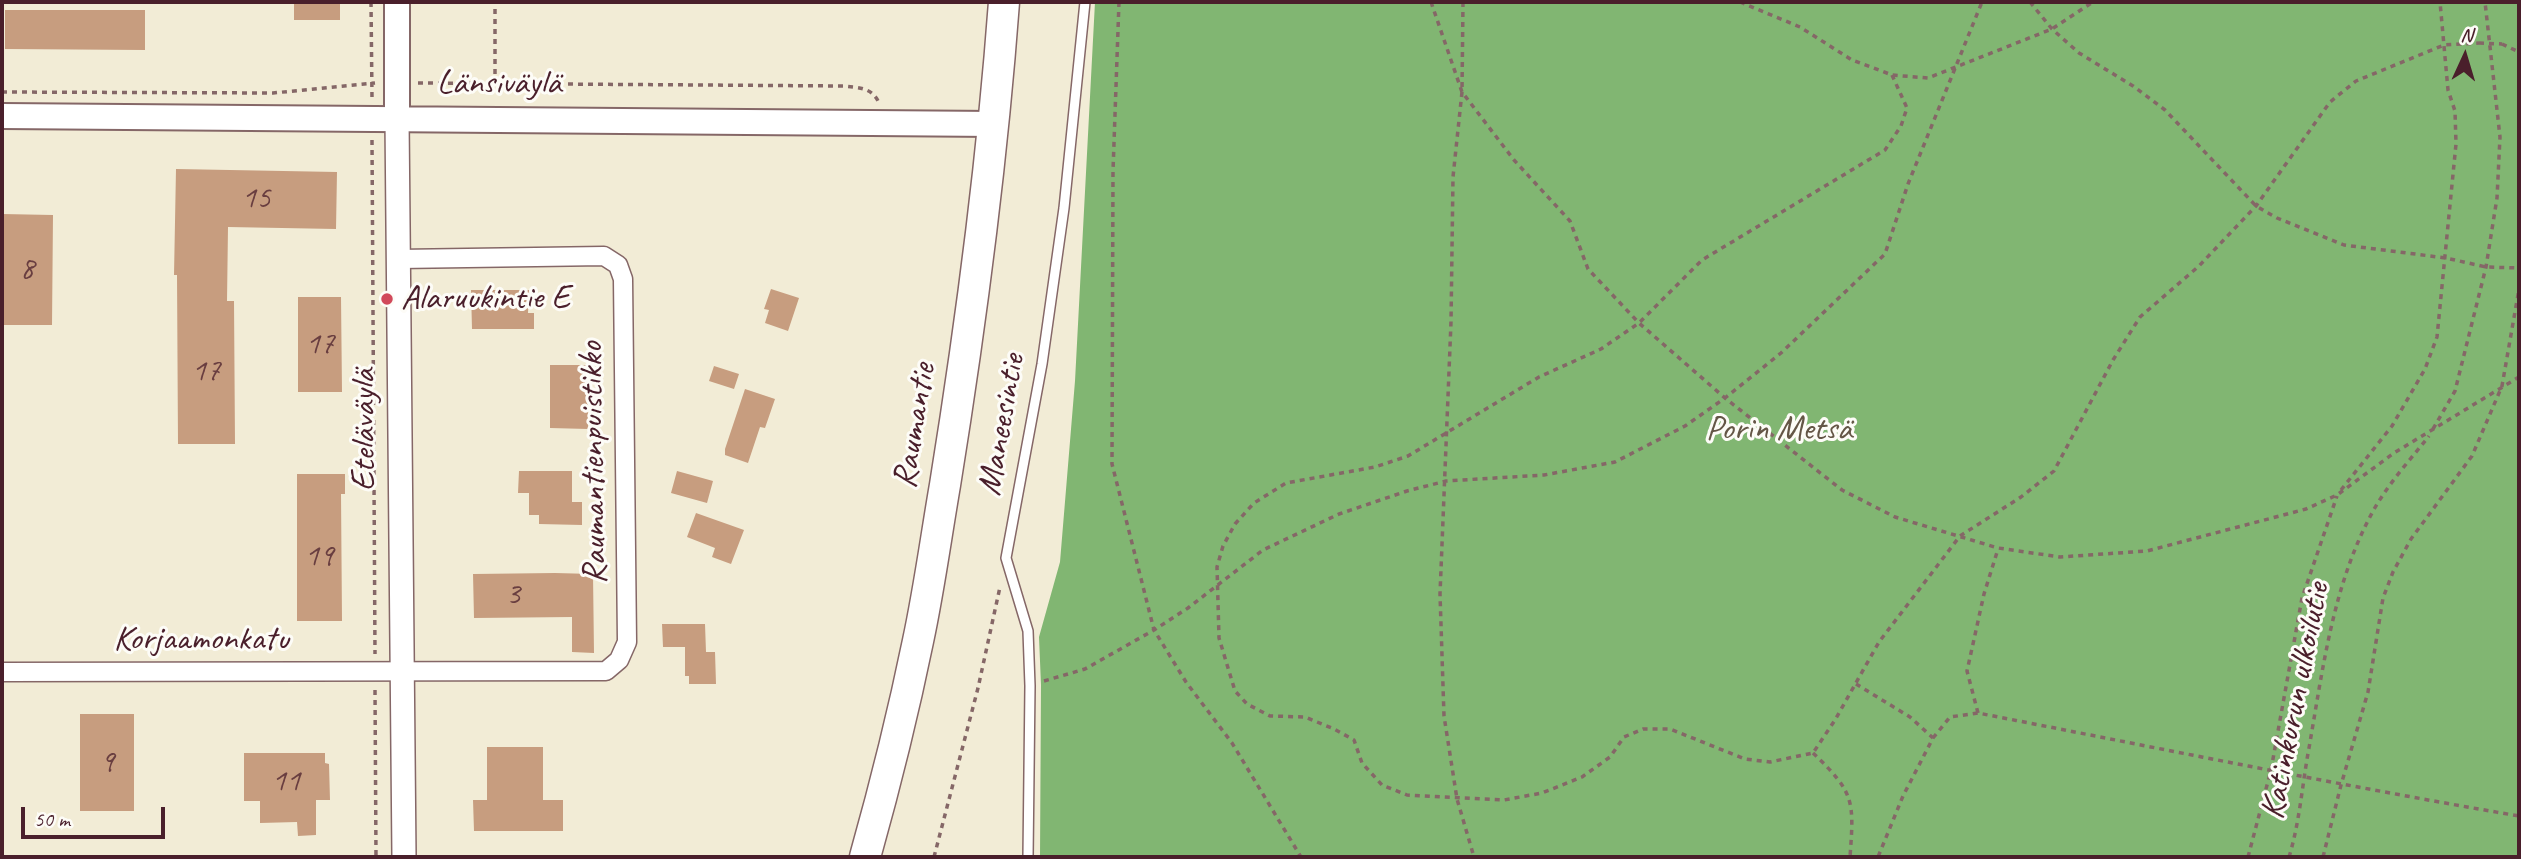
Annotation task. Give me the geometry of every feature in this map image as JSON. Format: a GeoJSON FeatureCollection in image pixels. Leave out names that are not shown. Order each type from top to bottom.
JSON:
{"type":"FeatureCollection","features":[{"type":"Feature","properties":{"kind":"highway","name":"Raumantie"},"geometry":{"type":"LineString","coordinates":[[865,857],[919,640],[973,307],[995,124],[1004,2]]}},
{"type":"Feature","properties":{"kind":"main road","name":"Eteläväylä"},"geometry":{"type":"LineString","coordinates":[[397,2],[397,119]]}},
{"type":"Feature","properties":{"kind":"main road","name":"Länsiväylä"},"geometry":{"type":"LineString","coordinates":[[2,116],[886,121],[995,124]]}},
{"type":"Feature","properties":{"kind":"street","name":"Eteläväylä"},"geometry":{"type":"LineString","coordinates":[[397,119],[404,857]]}},
{"type":"Feature","properties":{"kind":"street","name":"Raumantienpuistikko"},"geometry":{"type":"LineString","coordinates":[[399,259],[604,256],[618,265],[624,279],[627,642],[620,660],[606,671],[401,671]]}},
{"type":"Feature","properties":{"kind":"street","name":"Korjaamonkatu"},"geometry":{"type":"LineString","coordinates":[[2,672],[401,671]]}},
{"type":"Feature","properties":{"kind":"lane","name":"Maneesintie"},"geometry":{"type":"LineString","coordinates":[[1028,857],[1028,631],[1006,558],[1042,364],[1064,208],[1085,2]]}},
{"type":"Feature","properties":{"kind":"path"},"geometry":{"type":"LineString","coordinates":[[372,2],[376,857]]}},
{"type":"Feature","properties":{"kind":"path"},"geometry":{"type":"LineString","coordinates":[[495,2],[495,84]]}},
{"type":"Feature","properties":{"kind":"path"},"geometry":{"type":"LineString","coordinates":[[1119,2],[1113,171],[1112,464],[1154,630],[1186,682],[1232,743],[1301,857]]}},
{"type":"Feature","properties":{"kind":"path"},"geometry":{"type":"LineString","coordinates":[[1431,2],[1462,92],[1514,160],[1570,221],[1588,269],[1639,323],[1725,398],[1842,490],[1895,517],[1998,548],[2060,557],[2147,551],[2306,509],[2337,495],[2394,453],[2519,377]]}},
{"type":"Feature","properties":{"kind":"path"},"geometry":{"type":"LineString","coordinates":[[1463,2],[1462,92],[1453,177],[1451,322],[1440,594],[1444,716],[1457,799],[1474,857]]}},
{"type":"Feature","properties":{"kind":"path"},"geometry":{"type":"LineString","coordinates":[[1741,2],[1800,27],[1852,60],[1892,75],[1928,78],[2052,29],[2093,2]]}},
{"type":"Feature","properties":{"kind":"path"},"geometry":{"type":"LineString","coordinates":[[1030,686],[1085,669],[1154,630],[1263,550],[1339,514],[1446,481],[1544,475],[1615,462],[1685,426],[1725,398],[1781,353],[1885,254],[1908,184],[1982,2]]}},
{"type":"Feature","properties":{"kind":"path"},"geometry":{"type":"LineString","coordinates":[[2030,2],[2052,29],[2079,53],[2133,86],[2165,110],[2256,206],[2289,224],[2344,245],[2446,258],[2486,267],[2519,268]]}},
{"type":"Feature","properties":{"kind":"path"},"geometry":{"type":"LineString","coordinates":[[2248,857],[2271,769],[2302,598],[2337,495],[2392,426],[2425,369],[2437,337],[2456,133],[2455,111],[2448,90],[2440,2]]}},
{"type":"Feature","properties":{"kind":"path","name":"Katinkurun ulkoilutie"},"geometry":{"type":"LineString","coordinates":[[2289,857],[2300,819],[2304,778],[2326,649],[2338,597],[2351,558],[2373,511],[2431,432],[2455,391],[2486,267],[2497,198],[2500,137],[2485,2]]}},
{"type":"Feature","properties":{"kind":"path"},"geometry":{"type":"LineString","coordinates":[[1892,75],[1907,108],[1901,126],[1885,150],[1702,260],[1639,323],[1601,349],[1539,377],[1408,456],[1375,467],[1286,483],[1254,503],[1235,524],[1223,545],[1217,567],[1219,638],[1235,691],[1247,704],[1270,716],[1305,717],[1354,740],[1362,763],[1382,785],[1407,795],[1504,800],[1542,793],[1582,777],[1610,757],[1623,737],[1643,729],[1670,729],[1745,759],[1770,762],[1813,753],[1879,642],[1960,536],[2021,497],[2054,471],[2113,360],[2140,317],[2199,266],[2256,206],[2330,102],[2356,81],[2444,45],[2502,44],[2519,52]]}},
{"type":"Feature","properties":{"kind":"path"},"geometry":{"type":"LineString","coordinates":[[2,92],[274,93],[372,83],[864,88],[875,95],[886,121]]}},
{"type":"Feature","properties":{"kind":"path"},"geometry":{"type":"LineString","coordinates":[[2323,857],[2368,692],[2383,598],[2412,539],[2472,456],[2502,386],[2519,289]]}},
{"type":"Feature","properties":{"kind":"path"},"geometry":{"type":"LineString","coordinates":[[1978,713],[1967,671],[1984,594],[1998,548]]}},
{"type":"Feature","properties":{"kind":"path"},"geometry":{"type":"LineString","coordinates":[[934,857],[978,688],[1006,558]]}},
{"type":"Feature","properties":{"kind":"path"},"geometry":{"type":"LineString","coordinates":[[1856,684],[1910,717],[1933,738]]}},
{"type":"Feature","properties":{"kind":"path"},"geometry":{"type":"LineString","coordinates":[[1878,857],[1903,796],[1933,738],[1950,717],[1978,713],[2271,769],[2304,778],[2519,816]]}},
{"type":"Feature","properties":{"kind":"path"},"geometry":{"type":"LineString","coordinates":[[1813,753],[1839,778],[1853,808],[1850,857]]}},
{"type":"Feature","properties":{"kind":"green space","name":"Porin Metsä"},"geometry":{"type":"Polygon","coordinates":[[[1095,2],[2519,2],[2519,857],[1040,857],[1039,637],[1060,562],[1075,381],[1095,2]]]}},
{"type":"Feature","properties":{"kind":"building"},"geometry":{"type":"Polygon","coordinates":[[[294,2],[340,2],[340,20],[294,20],[294,2]]]}},
{"type":"Feature","properties":{"kind":"building"},"geometry":{"type":"Polygon","coordinates":[[[5,10],[145,10],[145,50],[5,49],[5,10]]]}},
{"type":"Feature","properties":{"kind":"building"},"geometry":{"type":"Polygon","coordinates":[[[176,169],[337,172],[336,229],[228,227],[227,301],[234,301],[235,444],[178,444],[177,275],[174,275],[176,169]]]}},
{"type":"Feature","properties":{"kind":"building"},"geometry":{"type":"Polygon","coordinates":[[[2,214],[53,215],[52,325],[2,325],[2,214]]]}},
{"type":"Feature","properties":{"kind":"building"},"geometry":{"type":"Polygon","coordinates":[[[771,289],[799,298],[788,331],[765,323],[769,310],[764,309],[771,289]]]}},
{"type":"Feature","properties":{"kind":"building"},"geometry":{"type":"Polygon","coordinates":[[[471,290],[529,290],[528,313],[534,313],[534,329],[472,329],[471,290]]]}},
{"type":"Feature","properties":{"kind":"building"},"geometry":{"type":"Polygon","coordinates":[[[298,297],[341,297],[342,392],[298,392],[298,297]]]}},
{"type":"Feature","properties":{"kind":"building"},"geometry":{"type":"Polygon","coordinates":[[[550,365],[588,365],[588,429],[550,428],[550,365]]]}},
{"type":"Feature","properties":{"kind":"building"},"geometry":{"type":"Polygon","coordinates":[[[714,366],[739,374],[734,389],[709,381],[714,366]]]}},
{"type":"Feature","properties":{"kind":"building"},"geometry":{"type":"Polygon","coordinates":[[[745,389],[775,399],[765,428],[760,427],[748,463],[725,455],[745,389]]]}},
{"type":"Feature","properties":{"kind":"building"},"geometry":{"type":"Polygon","coordinates":[[[519,471],[572,471],[572,502],[582,502],[582,525],[539,524],[539,515],[529,515],[529,493],[518,493],[519,471]]]}},
{"type":"Feature","properties":{"kind":"building"},"geometry":{"type":"Polygon","coordinates":[[[677,471],[713,481],[707,503],[671,493],[677,471]]]}},
{"type":"Feature","properties":{"kind":"building"},"geometry":{"type":"Polygon","coordinates":[[[297,474],[345,474],[345,494],[341,494],[342,621],[297,621],[297,474]]]}},
{"type":"Feature","properties":{"kind":"building"},"geometry":{"type":"Polygon","coordinates":[[[696,513],[744,530],[731,564],[712,557],[715,548],[687,537],[696,513]]]}},
{"type":"Feature","properties":{"kind":"building"},"geometry":{"type":"Polygon","coordinates":[[[473,574],[593,574],[594,653],[572,652],[572,617],[474,618],[473,574]]]}},
{"type":"Feature","properties":{"kind":"building"},"geometry":{"type":"Polygon","coordinates":[[[662,624],[705,624],[706,652],[715,652],[716,684],[689,684],[689,676],[685,676],[685,647],[663,647],[662,624]]]}},
{"type":"Feature","properties":{"kind":"building"},"geometry":{"type":"Polygon","coordinates":[[[80,714],[134,714],[134,811],[80,811],[80,714]]]}},
{"type":"Feature","properties":{"kind":"building"},"geometry":{"type":"Polygon","coordinates":[[[487,747],[543,747],[543,800],[563,800],[563,831],[474,831],[473,800],[487,800],[487,747]]]}},
{"type":"Feature","properties":{"kind":"building"},"geometry":{"type":"Polygon","coordinates":[[[244,753],[325,753],[325,763],[329,764],[330,800],[316,800],[316,835],[298,836],[297,822],[260,823],[260,801],[244,801],[244,753]]]}},
{"type":"Feature","properties":{"kind":"place","name":"Alaruukintie E"},"geometry":{"type":"Point","coordinates":[387,299]}}]}
